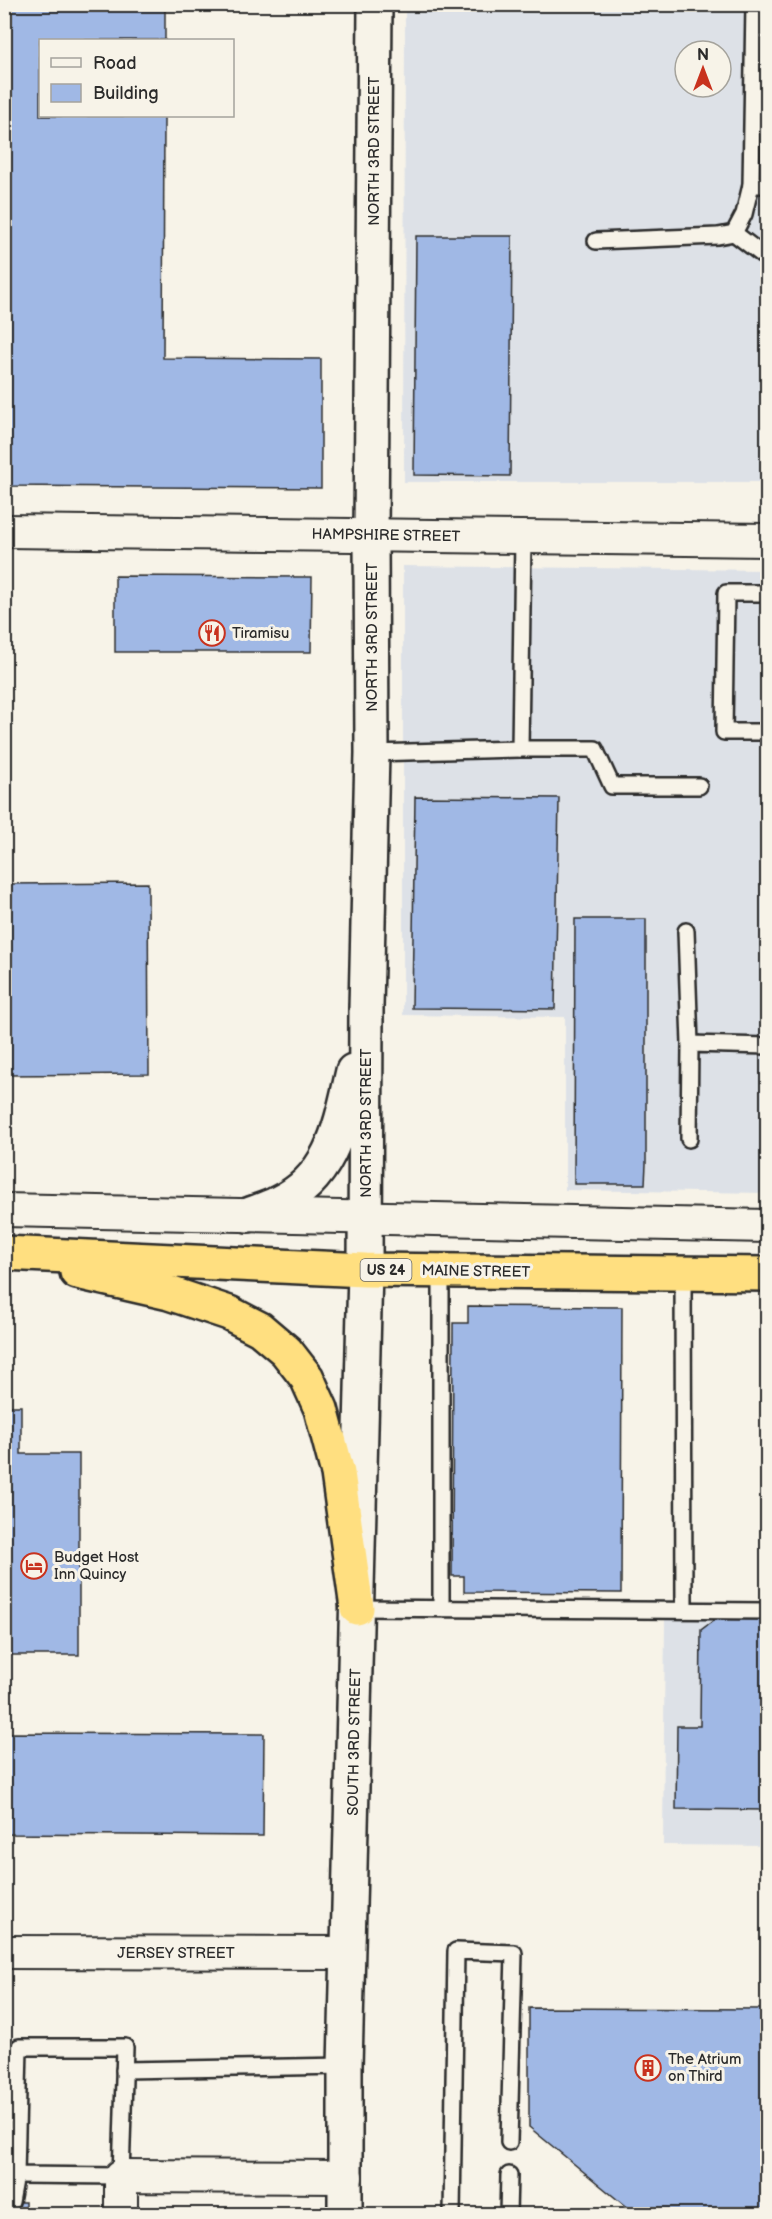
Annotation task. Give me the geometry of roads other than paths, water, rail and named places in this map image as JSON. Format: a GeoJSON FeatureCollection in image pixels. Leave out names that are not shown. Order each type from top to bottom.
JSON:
{"type":"FeatureCollection","features":[{"type":"Feature","properties":{"kind":"highway","name":"MAINE STREET"},"geometry":{"type":"LineString","coordinates":[[4,1253],[365,1270],[768,1274]]}},
{"type":"Feature","properties":{"kind":"highway"},"geometry":{"type":"LineString","coordinates":[[4,1258],[72,1270],[158,1290],[209,1306],[229,1313],[260,1329],[286,1351],[307,1378],[321,1409],[338,1473],[357,1608]]}},
{"type":"Feature","properties":{"kind":"main road","name":"NORTH 3RD STREET"},"geometry":{"type":"LineString","coordinates":[[365,1270],[366,1008],[372,753],[371,535],[375,4]]}},
{"type":"Feature","properties":{"kind":"main road"},"geometry":{"type":"LineString","coordinates":[[248,1215],[280,1203],[290,1196],[309,1182],[327,1159],[339,1130],[366,1008]]}},
{"type":"Feature","properties":{"kind":"main road","name":"SOUTH 3RD STREET"},"geometry":{"type":"LineString","coordinates":[[345,2214],[345,2066],[365,1270]]}},
{"type":"Feature","properties":{"kind":"street","name":"HAMPSHIRE STREET"},"geometry":{"type":"LineString","coordinates":[[4,531],[768,540]]}},
{"type":"Feature","properties":{"kind":"street"},"geometry":{"type":"LineString","coordinates":[[4,1210],[768,1226]]}},
{"type":"Feature","properties":{"kind":"street","name":"JERSEY STREET"},"geometry":{"type":"LineString","coordinates":[[4,1952],[348,1953]]}},
{"type":"Feature","properties":{"kind":"street"},"geometry":{"type":"LineString","coordinates":[[121,2214],[121,2176],[346,2177]]}},
{"type":"Feature","properties":{"kind":"lane"},"geometry":{"type":"LineString","coordinates":[[734,233],[744,214],[751,186],[754,4]]}},
{"type":"Feature","properties":{"kind":"lane"},"geometry":{"type":"LineString","coordinates":[[751,186],[768,186]]}},
{"type":"Feature","properties":{"kind":"lane"},"geometry":{"type":"LineString","coordinates":[[596,241],[718,236],[734,233],[768,259]]}},
{"type":"Feature","properties":{"kind":"lane"},"geometry":{"type":"LineString","coordinates":[[520,748],[523,537]]}},
{"type":"Feature","properties":{"kind":"lane"},"geometry":{"type":"LineString","coordinates":[[768,593],[726,593],[724,732],[768,732]]}},
{"type":"Feature","properties":{"kind":"lane"},"geometry":{"type":"LineString","coordinates":[[372,753],[520,748],[595,749],[612,786],[699,786]]}},
{"type":"Feature","properties":{"kind":"lane"},"geometry":{"type":"LineString","coordinates":[[686,931],[690,1044],[690,1139]]}},
{"type":"Feature","properties":{"kind":"lane"},"geometry":{"type":"LineString","coordinates":[[690,1044],[768,1046]]}},
{"type":"Feature","properties":{"kind":"lane"},"geometry":{"type":"LineString","coordinates":[[441,1270],[441,1608]]}},
{"type":"Feature","properties":{"kind":"lane"},"geometry":{"type":"LineString","coordinates":[[683,1273],[684,1610]]}},
{"type":"Feature","properties":{"kind":"lane"},"geometry":{"type":"LineString","coordinates":[[357,1608],[768,1611]]}},
{"type":"Feature","properties":{"kind":"lane"},"geometry":{"type":"LineString","coordinates":[[452,2214],[456,1951],[514,1953],[509,2142]]}},
{"type":"Feature","properties":{"kind":"lane"},"geometry":{"type":"LineString","coordinates":[[11,2202],[16,2175],[20,2047],[125,2047],[121,2176],[16,2175]]}},
{"type":"Feature","properties":{"kind":"lane"},"geometry":{"type":"LineString","coordinates":[[124,2070],[345,2066]]}},
{"type":"Feature","properties":{"kind":"lane"},"geometry":{"type":"LineString","coordinates":[[508,2214],[509,2175]]}},
{"type":"Feature","properties":{"kind":"place","name":"Tiramisu"},"geometry":{"type":"Point","coordinates":[212,633]}},
{"type":"Feature","properties":{"kind":"place","name":"Budget Host Inn Quincy"},"geometry":{"type":"Point","coordinates":[34,1566]}},
{"type":"Feature","properties":{"kind":"place","name":"The Atrium on Third"},"geometry":{"type":"Point","coordinates":[648,2068]}}]}
